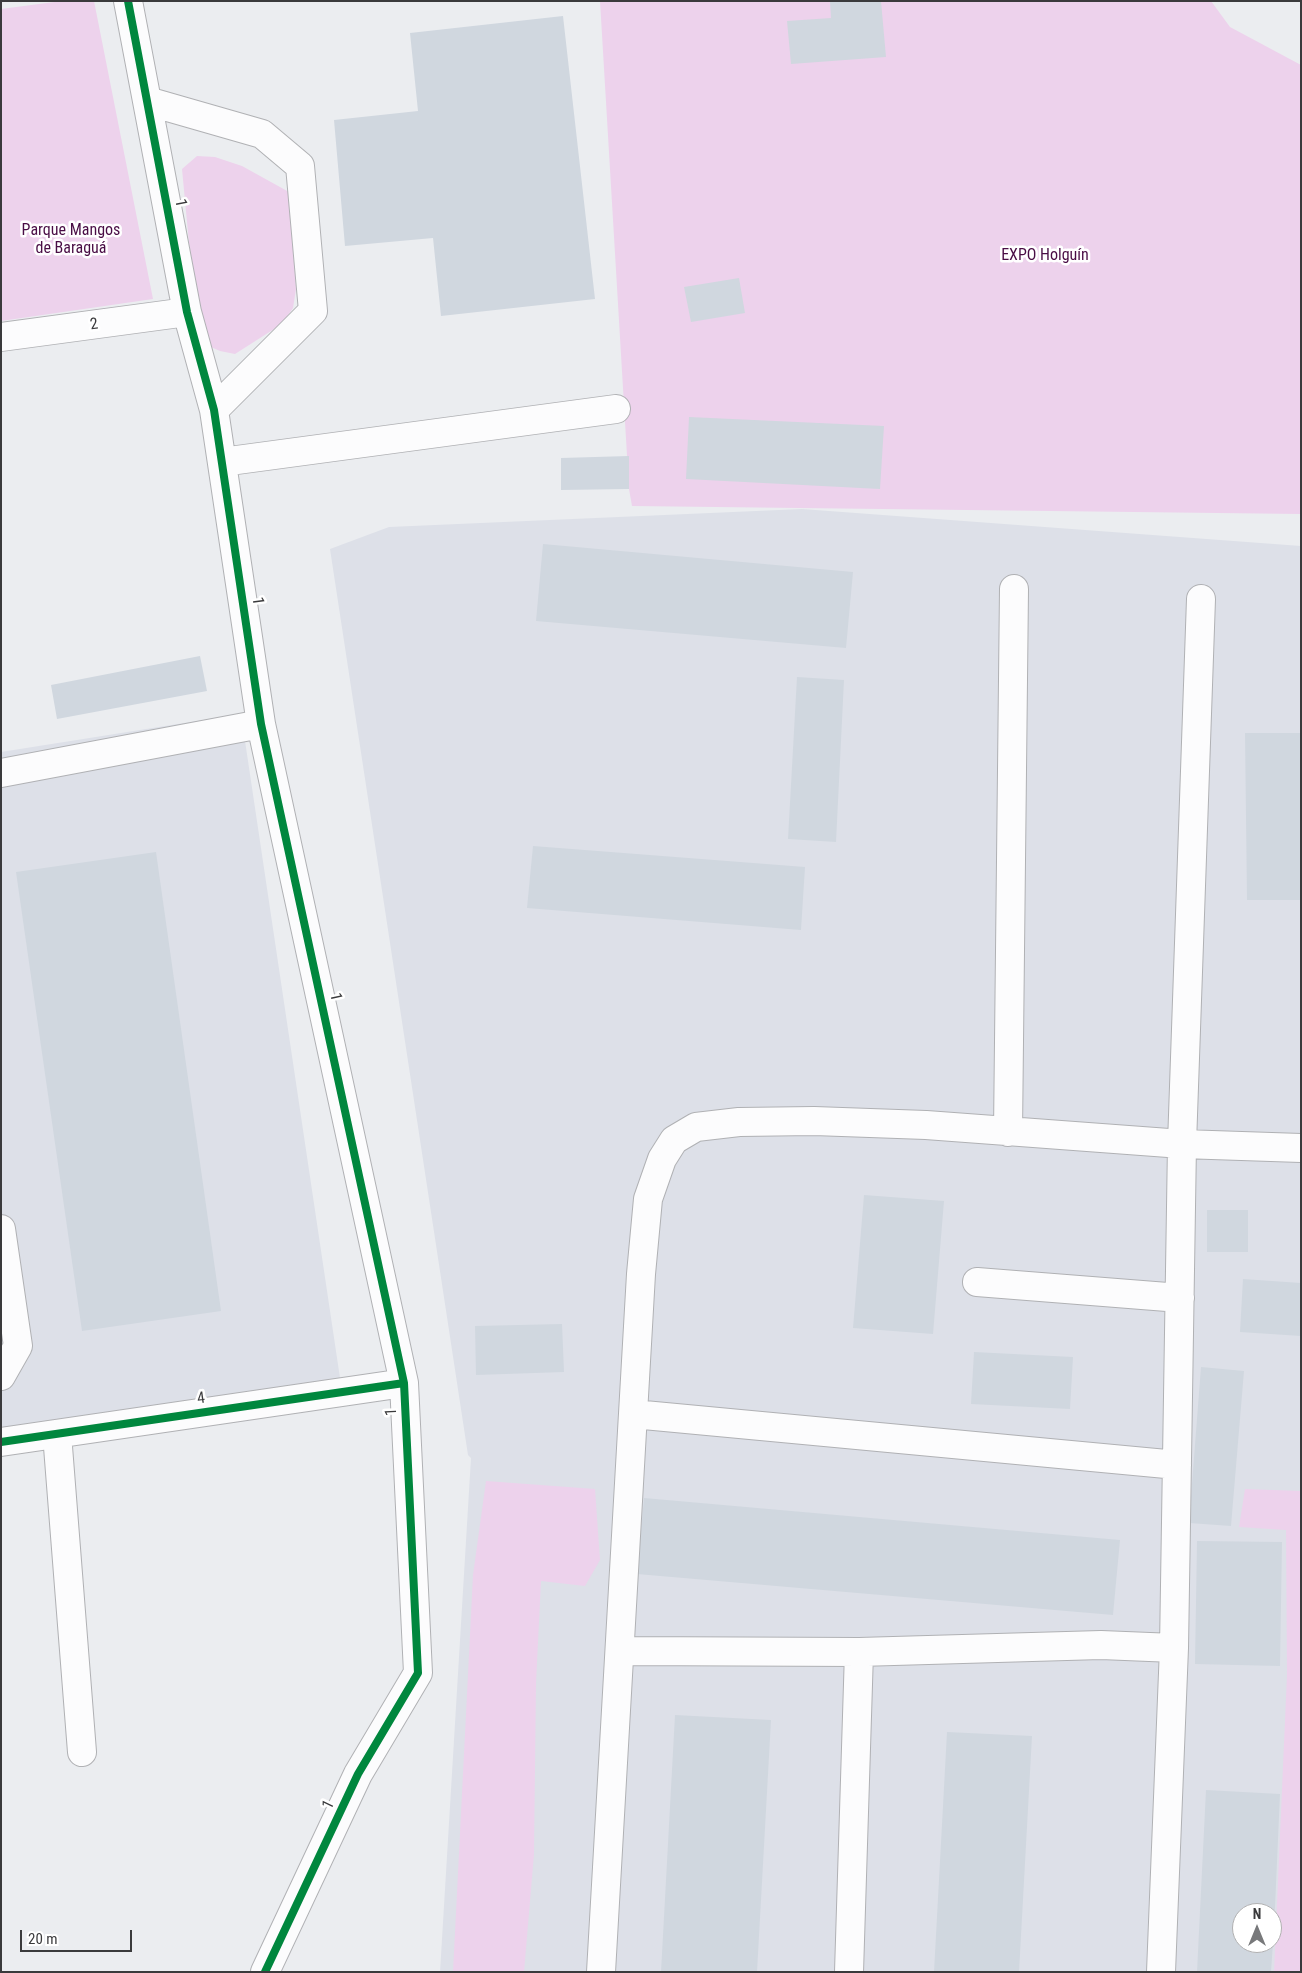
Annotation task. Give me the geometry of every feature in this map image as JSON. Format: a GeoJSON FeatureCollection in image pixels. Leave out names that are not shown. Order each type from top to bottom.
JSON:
{"type":"FeatureCollection","features":[{"type":"Feature","properties":{"kind":"street","name":"1"},"geometry":{"type":"LineString","coordinates":[[128,1],[187,312],[214,410],[261,724],[404,1383],[418,1673],[358,1774],[265,1972]]}},
{"type":"Feature","properties":{"kind":"street"},"geometry":{"type":"LineString","coordinates":[[147,101],[262,134],[300,166],[313,311],[214,410]]}},
{"type":"Feature","properties":{"kind":"street","name":"2"},"geometry":{"type":"LineString","coordinates":[[1,337],[187,312]]}},
{"type":"Feature","properties":{"kind":"street"},"geometry":{"type":"LineString","coordinates":[[222,462],[616,409]]}},
{"type":"Feature","properties":{"kind":"street"},"geometry":{"type":"LineString","coordinates":[[1008,1132],[1014,589]]}},
{"type":"Feature","properties":{"kind":"street"},"geometry":{"type":"LineString","coordinates":[[1161,1972],[1174,1648],[1182,1144],[1201,599]]}},
{"type":"Feature","properties":{"kind":"street"},"geometry":{"type":"LineString","coordinates":[[1,773],[261,724]]}},
{"type":"Feature","properties":{"kind":"street"},"geometry":{"type":"LineString","coordinates":[[601,1972],[641,1274],[648,1199],[662,1160],[674,1140],[696,1127],[739,1122],[851,1122],[926,1125],[1182,1144],[1301,1148]]}},
{"type":"Feature","properties":{"kind":"street"},"geometry":{"type":"LineString","coordinates":[[1,1229],[18,1346],[1,1376]]}},
{"type":"Feature","properties":{"kind":"street"},"geometry":{"type":"LineString","coordinates":[[977,1282],[1180,1298]]}},
{"type":"Feature","properties":{"kind":"street","name":"4"},"geometry":{"type":"LineString","coordinates":[[1,1442],[404,1383]]}},
{"type":"Feature","properties":{"kind":"street"},"geometry":{"type":"LineString","coordinates":[[633,1414],[1177,1465]]}},
{"type":"Feature","properties":{"kind":"street"},"geometry":{"type":"LineString","coordinates":[[57,1434],[82,1752]]}},
{"type":"Feature","properties":{"kind":"street"},"geometry":{"type":"LineString","coordinates":[[620,1651],[859,1652],[1101,1645],[1174,1648]]}},
{"type":"Feature","properties":{"kind":"street"},"geometry":{"type":"LineString","coordinates":[[848,1972],[859,1652]]}},
{"type":"Feature","properties":{"kind":"shaded area"},"geometry":{"type":"Polygon","coordinates":[[[802,509],[1301,546],[1301,1972],[440,1972],[471,1458],[468,1455],[330,549],[389,527],[802,509]]]}},
{"type":"Feature","properties":{"kind":"shaded area"},"geometry":{"type":"Polygon","coordinates":[[[241,714],[340,1378],[1,1428],[1,752],[241,714]]]}},
{"type":"Feature","properties":{"kind":"green space","name":"Parque Mangos de Baraguá"},"geometry":{"type":"Polygon","coordinates":[[[62,1],[94,1],[153,299],[1,321],[1,9],[62,1]]]}},
{"type":"Feature","properties":{"kind":"green space","name":"EXPO Holguín"},"geometry":{"type":"Polygon","coordinates":[[[600,1],[1211,1],[1230,27],[1301,65],[1301,514],[632,506],[629,489],[600,1]]]}},
{"type":"Feature","properties":{"kind":"green space"},"geometry":{"type":"Polygon","coordinates":[[[197,156],[215,157],[242,166],[289,192],[296,289],[293,308],[282,324],[235,354],[211,347],[204,337],[189,243],[182,169],[197,156]]]}},
{"type":"Feature","properties":{"kind":"green space"},"geometry":{"type":"Polygon","coordinates":[[[486,1481],[595,1489],[600,1560],[585,1586],[541,1581],[536,1683],[534,1854],[524,1972],[453,1972],[473,1575],[486,1481]]]}},
{"type":"Feature","properties":{"kind":"green space"},"geometry":{"type":"Polygon","coordinates":[[[1245,1489],[1301,1491],[1301,1972],[1274,1972],[1275,1953],[1282,1953],[1282,1903],[1277,1903],[1287,1675],[1286,1530],[1239,1527],[1245,1489]]]}},
{"type":"Feature","properties":{"kind":"building"},"geometry":{"type":"Polygon","coordinates":[[[830,1],[881,1],[886,57],[791,64],[787,21],[831,18],[830,1]]]}},
{"type":"Feature","properties":{"kind":"building"},"geometry":{"type":"Polygon","coordinates":[[[563,16],[595,299],[441,316],[433,238],[345,246],[334,120],[418,111],[410,33],[563,16]]]}},
{"type":"Feature","properties":{"kind":"building"},"geometry":{"type":"Polygon","coordinates":[[[739,278],[745,313],[691,322],[684,287],[739,278]]]}},
{"type":"Feature","properties":{"kind":"building"},"geometry":{"type":"Polygon","coordinates":[[[689,417],[884,426],[880,489],[686,479],[689,417]]]}},
{"type":"Feature","properties":{"kind":"building"},"geometry":{"type":"Polygon","coordinates":[[[629,456],[629,489],[561,490],[561,458],[629,456]]]}},
{"type":"Feature","properties":{"kind":"building"},"geometry":{"type":"Polygon","coordinates":[[[543,544],[853,572],[846,648],[536,621],[543,544]]]}},
{"type":"Feature","properties":{"kind":"building"},"geometry":{"type":"Polygon","coordinates":[[[200,656],[207,691],[57,719],[51,685],[200,656]]]}},
{"type":"Feature","properties":{"kind":"building"},"geometry":{"type":"Polygon","coordinates":[[[797,677],[844,680],[836,842],[788,839],[797,677]]]}},
{"type":"Feature","properties":{"kind":"building"},"geometry":{"type":"Polygon","coordinates":[[[1245,733],[1301,733],[1301,900],[1247,900],[1245,733]]]}},
{"type":"Feature","properties":{"kind":"building"},"geometry":{"type":"Polygon","coordinates":[[[533,846],[805,867],[801,930],[527,908],[533,846]]]}},
{"type":"Feature","properties":{"kind":"building"},"geometry":{"type":"Polygon","coordinates":[[[156,852],[221,1311],[82,1331],[16,872],[156,852]]]}},
{"type":"Feature","properties":{"kind":"building"},"geometry":{"type":"Polygon","coordinates":[[[864,1195],[944,1201],[933,1334],[853,1328],[864,1195]]]}},
{"type":"Feature","properties":{"kind":"building"},"geometry":{"type":"Polygon","coordinates":[[[1207,1210],[1248,1210],[1248,1252],[1207,1252],[1207,1210]]]}},
{"type":"Feature","properties":{"kind":"building"},"geometry":{"type":"Polygon","coordinates":[[[1243,1279],[1301,1283],[1301,1336],[1240,1332],[1243,1279]]]}},
{"type":"Feature","properties":{"kind":"building"},"geometry":{"type":"Polygon","coordinates":[[[562,1324],[564,1372],[476,1375],[475,1326],[562,1324]]]}},
{"type":"Feature","properties":{"kind":"building"},"geometry":{"type":"Polygon","coordinates":[[[974,1352],[1073,1357],[1070,1409],[971,1404],[974,1352]]]}},
{"type":"Feature","properties":{"kind":"building"},"geometry":{"type":"Polygon","coordinates":[[[1201,1367],[1244,1371],[1231,1526],[1189,1523],[1201,1367]]]}},
{"type":"Feature","properties":{"kind":"building"},"geometry":{"type":"Polygon","coordinates":[[[644,1498],[1120,1540],[1113,1615],[637,1574],[644,1498]]]}},
{"type":"Feature","properties":{"kind":"building"},"geometry":{"type":"Polygon","coordinates":[[[1197,1541],[1282,1542],[1280,1666],[1195,1664],[1197,1541]]]}},
{"type":"Feature","properties":{"kind":"building"},"geometry":{"type":"Polygon","coordinates":[[[675,1715],[771,1720],[757,1972],[661,1972],[675,1715]]]}},
{"type":"Feature","properties":{"kind":"building"},"geometry":{"type":"Polygon","coordinates":[[[947,1732],[1032,1736],[1019,1972],[934,1972],[947,1732]]]}},
{"type":"Feature","properties":{"kind":"building"},"geometry":{"type":"Polygon","coordinates":[[[1206,1790],[1280,1794],[1275,1903],[1232,1903],[1232,1953],[1272,1953],[1271,1972],[1197,1972],[1206,1790]]]}},
{"type":"Feature","properties":{"kind":"cycle path"},"geometry":{"type":"LineString","coordinates":[[128,1],[187,312],[214,410],[261,724],[404,1383],[418,1673],[358,1774],[265,1972]]}},
{"type":"Feature","properties":{"kind":"cycle path"},"geometry":{"type":"LineString","coordinates":[[1,1442],[404,1383]]}}]}
